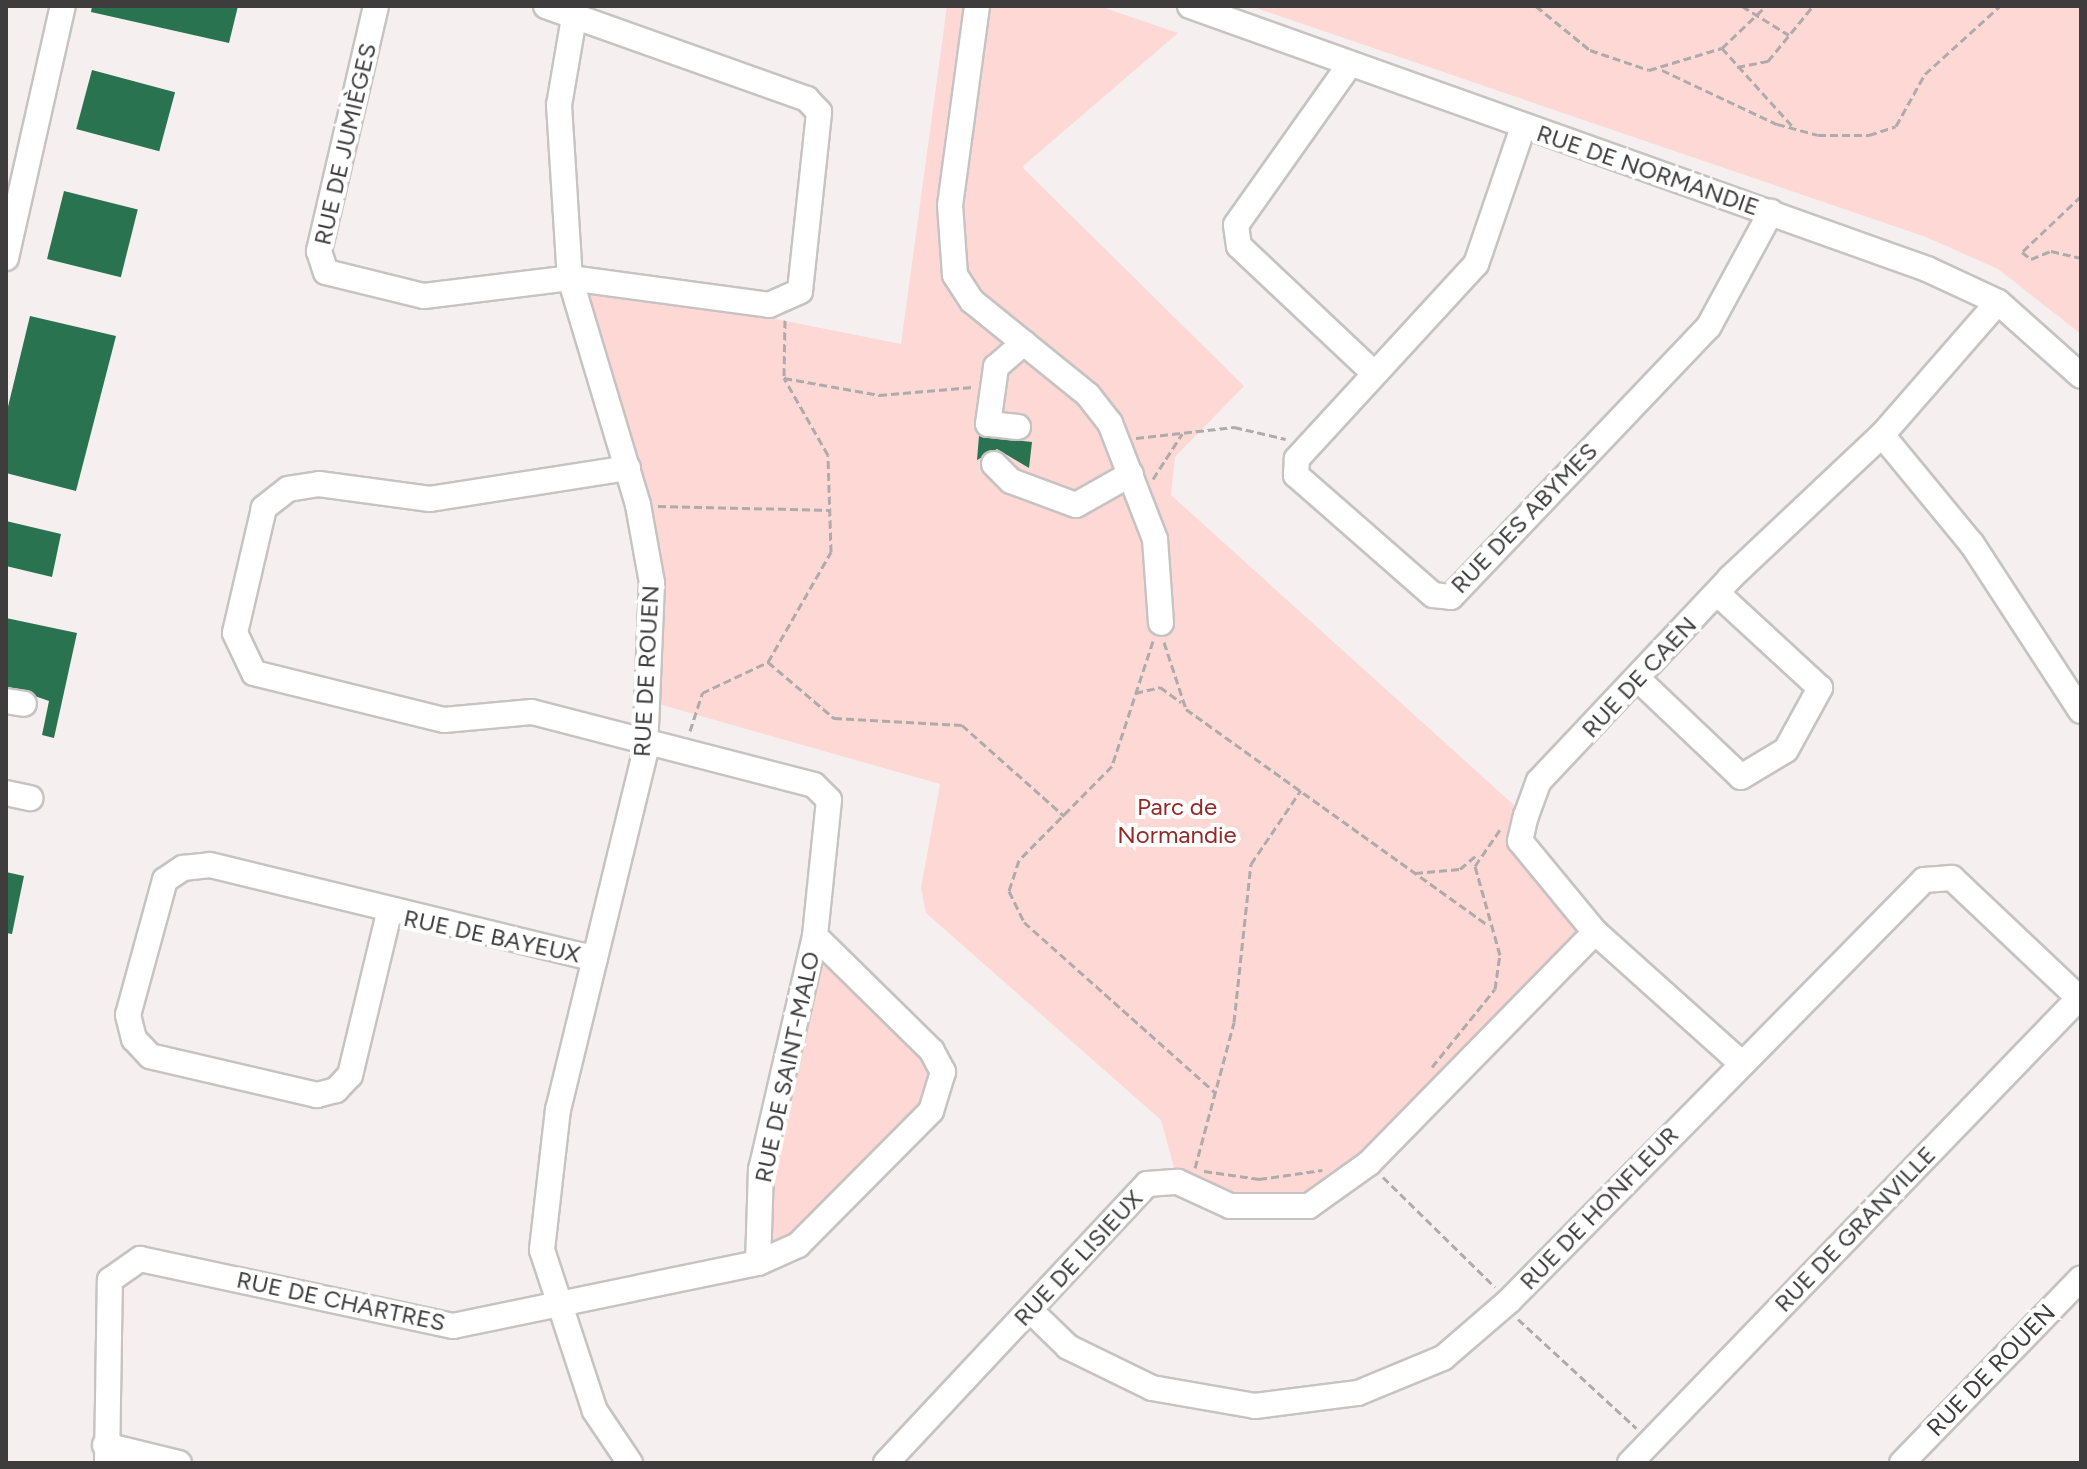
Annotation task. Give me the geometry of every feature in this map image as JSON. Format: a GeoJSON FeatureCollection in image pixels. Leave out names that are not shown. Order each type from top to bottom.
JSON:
{"type":"FeatureCollection","features":[{"type":"Feature","properties":{"kind":"street"},"geometry":{"type":"LineString","coordinates":[[6,258],[63,6]]}},
{"type":"Feature","properties":{"kind":"street","name":"RUE DE JUMIÈGES"},"geometry":{"type":"LineString","coordinates":[[376,6],[319,251],[326,272],[424,296],[570,278]]}},
{"type":"Feature","properties":{"kind":"street"},"geometry":{"type":"LineString","coordinates":[[546,6],[576,9],[807,99],[819,112],[800,291],[785,301],[570,278]]}},
{"type":"Feature","properties":{"kind":"street"},"geometry":{"type":"LineString","coordinates":[[977,6],[947,241],[955,275],[972,301],[1088,395],[1117,440],[1141,499],[1160,562],[1161,623]]}},
{"type":"Feature","properties":{"kind":"street","name":"RUE DE NORMANDIE"},"geometry":{"type":"LineString","coordinates":[[1190,6],[1523,127],[1771,212],[1998,302],[2081,376]]}},
{"type":"Feature","properties":{"kind":"street","name":"RUE DE ROUEN"},"geometry":{"type":"LineString","coordinates":[[576,9],[559,105],[570,278],[638,505],[652,583],[645,744],[558,1109],[542,1250],[557,1309],[595,1411],[630,1463]]}},
{"type":"Feature","properties":{"kind":"street"},"geometry":{"type":"LineString","coordinates":[[1350,64],[1236,225],[1239,246],[1374,373]]}},
{"type":"Feature","properties":{"kind":"street","name":"RUE DES ABYMES"},"geometry":{"type":"LineString","coordinates":[[1523,127],[1476,264],[1297,459],[1296,475],[1433,595],[1451,597],[1709,326],[1771,212]]}},
{"type":"Feature","properties":{"kind":"street","name":"RUE DE CAEN"},"geometry":{"type":"LineString","coordinates":[[1740,1062],[1595,932],[1520,841],[1526,816],[1539,781],[1640,681],[1717,593],[1882,435],[1998,302]]}},
{"type":"Feature","properties":{"kind":"street"},"geometry":{"type":"LineString","coordinates":[[1018,427],[988,424],[993,386],[1003,355],[1024,343]]}},
{"type":"Feature","properties":{"kind":"street"},"geometry":{"type":"LineString","coordinates":[[1882,435],[1972,544],[2081,711]]}},
{"type":"Feature","properties":{"kind":"street"},"geometry":{"type":"LineString","coordinates":[[994,464],[1011,481],[1076,505],[1131,474]]}},
{"type":"Feature","properties":{"kind":"street","name":"RUE DE SAINT-MALO"},"geometry":{"type":"LineString","coordinates":[[628,468],[430,499],[319,484],[288,489],[264,508],[235,633],[254,673],[444,720],[532,712],[645,744],[814,785],[829,800],[815,936],[761,1169],[758,1263],[798,1245],[941,1098],[943,1072],[932,1051],[815,936]]}},
{"type":"Feature","properties":{"kind":"street"},"geometry":{"type":"LineString","coordinates":[[1640,681],[1741,777],[1786,750],[1820,688],[1717,593]]}},
{"type":"Feature","properties":{"kind":"street","name":"RUE DE BAYEUX"},"geometry":{"type":"LineString","coordinates":[[389,913],[350,1075],[336,1090],[317,1095],[150,1056],[134,1039],[128,1015],[165,880],[183,868],[210,865],[389,913],[595,959]]}},
{"type":"Feature","properties":{"kind":"street","name":"RUE DE HONFLEUR"},"geometry":{"type":"LineString","coordinates":[[1030,1310],[1068,1347],[1152,1388],[1255,1406],[1358,1393],[1443,1358],[1506,1303],[1740,1062],[1924,880],[1952,878],[2080,997]]}},
{"type":"Feature","properties":{"kind":"street","name":"RUE DE LISIEUX"},"geometry":{"type":"LineString","coordinates":[[894,1460],[1147,1184],[1190,1187],[1230,1206],[1309,1206],[1369,1163],[1595,932]]}},
{"type":"Feature","properties":{"kind":"street","name":"RUE DE GRANVILLE"},"geometry":{"type":"LineString","coordinates":[[1630,1463],[2080,997]]}},
{"type":"Feature","properties":{"kind":"street","name":"RUE DE CHARTRES"},"geometry":{"type":"LineString","coordinates":[[106,1454],[110,1280],[140,1259],[453,1326],[557,1309],[758,1263]]}},
{"type":"Feature","properties":{"kind":"street","name":"RUE DE ROUEN"},"geometry":{"type":"LineString","coordinates":[[1902,1463],[2081,1278]]}},
{"type":"Feature","properties":{"kind":"street"},"geometry":{"type":"LineString","coordinates":[[106,1454],[179,1463]]}},
{"type":"Feature","properties":{"kind":"path"},"geometry":{"type":"LineString","coordinates":[[1536,6],[1590,50],[1620,64],[1662,70],[1795,129],[1848,137],[1889,130],[1933,64],[2000,6]]}},
{"type":"Feature","properties":{"kind":"path"},"geometry":{"type":"LineString","coordinates":[[1742,6],[1789,35]]}},
{"type":"Feature","properties":{"kind":"path"},"geometry":{"type":"LineString","coordinates":[[1662,70],[1722,48],[1766,6]]}},
{"type":"Feature","properties":{"kind":"path"},"geometry":{"type":"LineString","coordinates":[[1737,67],[1768,61],[1813,6]]}},
{"type":"Feature","properties":{"kind":"path"},"geometry":{"type":"LineString","coordinates":[[1722,48],[1795,129]]}},
{"type":"Feature","properties":{"kind":"path"},"geometry":{"type":"LineString","coordinates":[[2081,196],[2022,252],[2031,259],[2051,251],[2081,258]]}},
{"type":"Feature","properties":{"kind":"path"},"geometry":{"type":"LineString","coordinates":[[682,753],[702,693],[768,662],[831,552],[828,455],[784,378],[785,301]]}},
{"type":"Feature","properties":{"kind":"path"},"geometry":{"type":"LineString","coordinates":[[784,378],[879,395],[993,386]]}},
{"type":"Feature","properties":{"kind":"path"},"geometry":{"type":"LineString","coordinates":[[1117,440],[1234,427],[1309,444]]}},
{"type":"Feature","properties":{"kind":"path"},"geometry":{"type":"LineString","coordinates":[[1141,499],[1183,432]]}},
{"type":"Feature","properties":{"kind":"path"},"geometry":{"type":"LineString","coordinates":[[638,505],[830,510]]}},
{"type":"Feature","properties":{"kind":"path"},"geometry":{"type":"LineString","coordinates":[[1161,623],[1133,694],[1112,766],[1013,871],[1009,891],[1024,922],[1215,1092]]}},
{"type":"Feature","properties":{"kind":"path"},"geometry":{"type":"LineString","coordinates":[[1161,623],[1183,704]]}},
{"type":"Feature","properties":{"kind":"path"},"geometry":{"type":"LineString","coordinates":[[768,662],[834,718],[962,725],[1064,816]]}},
{"type":"Feature","properties":{"kind":"path"},"geometry":{"type":"LineString","coordinates":[[1133,694],[1160,687],[1489,926]]}},
{"type":"Feature","properties":{"kind":"path"},"geometry":{"type":"LineString","coordinates":[[1190,1187],[1234,1022],[1251,864],[1301,790]]}},
{"type":"Feature","properties":{"kind":"path"},"geometry":{"type":"LineString","coordinates":[[1415,873],[1460,869],[1506,823],[1526,816]]}},
{"type":"Feature","properties":{"kind":"path"},"geometry":{"type":"LineString","coordinates":[[1423,1077],[1490,1001],[1500,955],[1478,895],[1478,854]]}},
{"type":"Feature","properties":{"kind":"path"},"geometry":{"type":"LineString","coordinates":[[1369,1163],[1506,1303],[1651,1441]]}},
{"type":"Feature","properties":{"kind":"path"},"geometry":{"type":"LineString","coordinates":[[1190,1187],[1211,1169],[1259,1179],[1306,1176],[1330,1166]]}},
{"type":"Feature","properties":{"kind":"green space","name":"Parc de Normandie"},"geometry":{"type":"Polygon","coordinates":[[[947,6],[1099,6],[1178,33],[1022,167],[1244,386],[1175,457],[1171,495],[1526,816],[1520,841],[1595,932],[1309,1206],[1230,1206],[1178,1182],[1161,1120],[926,913],[921,888],[940,784],[648,701],[652,583],[570,278],[901,344],[947,6]]]}},
{"type":"Feature","properties":{"kind":"green space"},"geometry":{"type":"Polygon","coordinates":[[[1250,6],[2081,6],[2081,334],[1998,269],[1926,237],[1250,6]]]}},
{"type":"Feature","properties":{"kind":"green space"},"geometry":{"type":"Polygon","coordinates":[[[815,936],[932,1051],[941,1098],[798,1245],[758,1263],[761,1169],[815,936]]]}},
{"type":"Feature","properties":{"kind":"building"},"geometry":{"type":"Polygon","coordinates":[[[92,6],[238,6],[229,43],[91,12],[92,6]]]}},
{"type":"Feature","properties":{"kind":"building"},"geometry":{"type":"Polygon","coordinates":[[[92,70],[175,92],[159,151],[76,129],[92,70]]]}},
{"type":"Feature","properties":{"kind":"building"},"geometry":{"type":"Polygon","coordinates":[[[64,191],[138,209],[121,277],[47,259],[64,191]]]}},
{"type":"Feature","properties":{"kind":"building"},"geometry":{"type":"Polygon","coordinates":[[[30,316],[116,336],[76,491],[6,473],[6,415],[30,316]]]}},
{"type":"Feature","properties":{"kind":"building"},"geometry":{"type":"Polygon","coordinates":[[[979,436],[1032,442],[1029,468],[997,449],[977,460],[979,436]]]}},
{"type":"Feature","properties":{"kind":"building"},"geometry":{"type":"Polygon","coordinates":[[[6,521],[61,534],[52,577],[6,566],[6,521]]]}},
{"type":"Feature","properties":{"kind":"building"},"geometry":{"type":"Polygon","coordinates":[[[6,618],[77,633],[54,738],[42,735],[49,701],[6,686],[6,618]]]}},
{"type":"Feature","properties":{"kind":"building"},"geometry":{"type":"Polygon","coordinates":[[[6,872],[24,876],[12,934],[6,933],[6,872]]]}}]}
